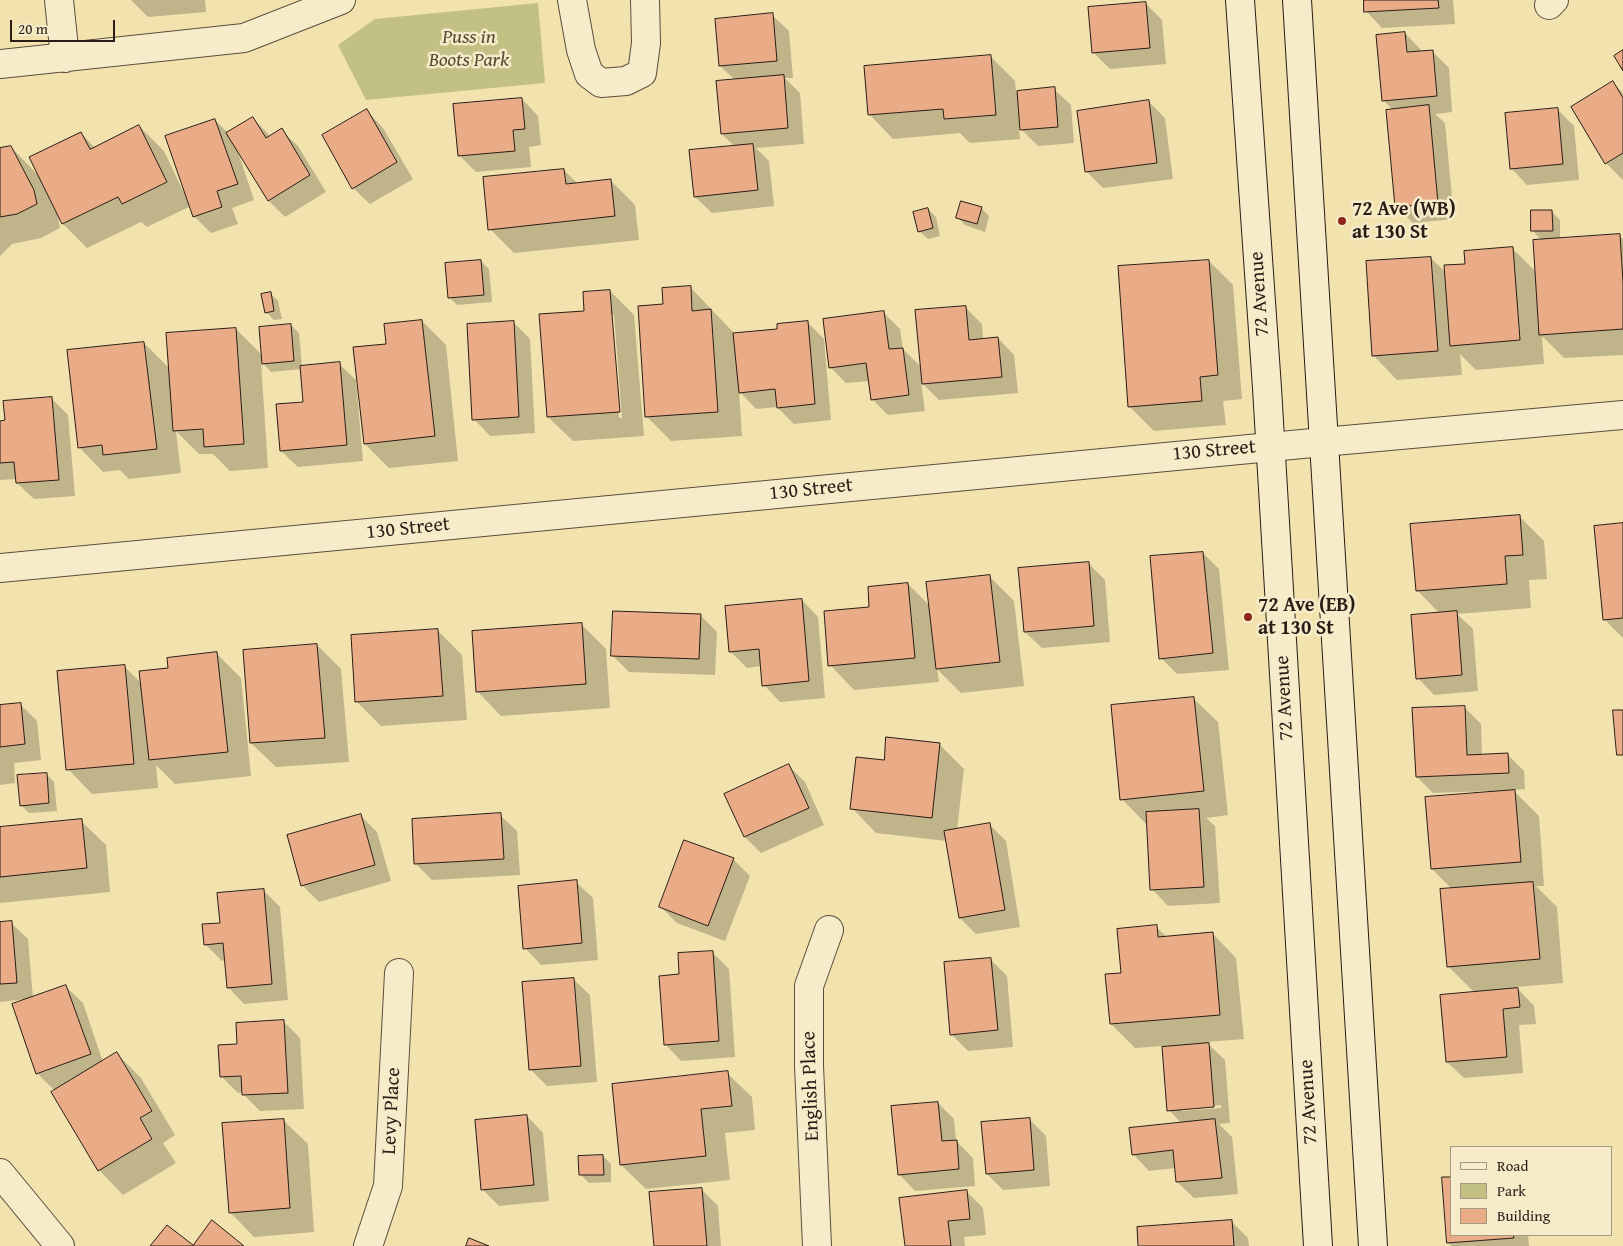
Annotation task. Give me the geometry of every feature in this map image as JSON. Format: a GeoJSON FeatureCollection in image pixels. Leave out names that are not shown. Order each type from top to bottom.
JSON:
{"type":"FeatureCollection","features":[{"type":"Feature","properties":{"kind":"street"},"geometry":{"type":"LineString","coordinates":[[59,0],[65,58]]}},
{"type":"Feature","properties":{"kind":"street"},"geometry":{"type":"LineString","coordinates":[[0,64],[244,38],[341,0]]}},
{"type":"Feature","properties":{"kind":"street"},"geometry":{"type":"LineString","coordinates":[[572,0],[581,50],[589,74],[601,83],[626,82],[642,73],[646,42],[645,0]]}},
{"type":"Feature","properties":{"kind":"street","name":"72 Avenue"},"geometry":{"type":"LineString","coordinates":[[1240,0],[1270,446],[1318,1246]]}},
{"type":"Feature","properties":{"kind":"street"},"geometry":{"type":"LineString","coordinates":[[1297,0],[1373,1246]]}},
{"type":"Feature","properties":{"kind":"street","name":"130 Street"},"geometry":{"type":"LineString","coordinates":[[0,568],[1270,446],[1623,415]]}},
{"type":"Feature","properties":{"kind":"street","name":"English Place"},"geometry":{"type":"LineString","coordinates":[[817,1246],[809,1066],[808,986],[829,930]]}},
{"type":"Feature","properties":{"kind":"street","name":"Levy Place"},"geometry":{"type":"LineString","coordinates":[[368,1246],[388,1186],[399,973]]}},
{"type":"Feature","properties":{"kind":"street"},"geometry":{"type":"LineString","coordinates":[[0,1174],[60,1246]]}},
{"type":"Feature","properties":{"kind":"green space","name":"Puss in Boots Park"},"geometry":{"type":"Polygon","coordinates":[[[538,3],[545,83],[366,100],[338,45],[375,19],[538,3]]]}},
{"type":"Feature","properties":{"kind":"building"},"geometry":{"type":"Polygon","coordinates":[[[1364,0],[1438,0],[1439,8],[1364,12],[1364,0]]]}},
{"type":"Feature","properties":{"kind":"building"},"geometry":{"type":"Polygon","coordinates":[[[1146,2],[1150,48],[1092,53],[1088,7],[1146,2]]]}},
{"type":"Feature","properties":{"kind":"building"},"geometry":{"type":"Polygon","coordinates":[[[773,13],[777,61],[719,66],[715,19],[773,13]]]}},
{"type":"Feature","properties":{"kind":"building"},"geometry":{"type":"Polygon","coordinates":[[[1405,32],[1407,52],[1433,50],[1437,96],[1382,101],[1376,35],[1405,32]]]}},
{"type":"Feature","properties":{"kind":"building"},"geometry":{"type":"Polygon","coordinates":[[[1623,50],[1623,71],[1614,56],[1623,50]]]}},
{"type":"Feature","properties":{"kind":"building"},"geometry":{"type":"Polygon","coordinates":[[[991,55],[996,115],[944,119],[943,109],[868,115],[864,66],[991,55]]]}},
{"type":"Feature","properties":{"kind":"building"},"geometry":{"type":"Polygon","coordinates":[[[784,75],[788,128],[721,134],[716,81],[784,75]]]}},
{"type":"Feature","properties":{"kind":"building"},"geometry":{"type":"Polygon","coordinates":[[[1613,81],[1623,98],[1623,153],[1605,164],[1571,107],[1613,81]]]}},
{"type":"Feature","properties":{"kind":"building"},"geometry":{"type":"Polygon","coordinates":[[[1055,87],[1058,127],[1020,130],[1017,91],[1055,87]]]}},
{"type":"Feature","properties":{"kind":"building"},"geometry":{"type":"Polygon","coordinates":[[[522,98],[525,129],[513,130],[515,151],[458,156],[453,104],[522,98]]]}},
{"type":"Feature","properties":{"kind":"building"},"geometry":{"type":"Polygon","coordinates":[[[1149,100],[1157,163],[1085,172],[1077,111],[1149,100]]]}},
{"type":"Feature","properties":{"kind":"building"},"geometry":{"type":"Polygon","coordinates":[[[1429,105],[1438,203],[1395,207],[1386,110],[1429,105]]]}},
{"type":"Feature","properties":{"kind":"building"},"geometry":{"type":"Polygon","coordinates":[[[1558,108],[1563,164],[1510,169],[1505,113],[1558,108]]]}},
{"type":"Feature","properties":{"kind":"building"},"geometry":{"type":"Polygon","coordinates":[[[367,109],[397,162],[352,189],[322,135],[367,109]]]}},
{"type":"Feature","properties":{"kind":"building"},"geometry":{"type":"Polygon","coordinates":[[[253,117],[266,138],[282,128],[310,175],[268,201],[226,133],[253,117]]]}},
{"type":"Feature","properties":{"kind":"building"},"geometry":{"type":"Polygon","coordinates":[[[215,119],[238,184],[217,191],[222,207],[193,217],[165,136],[215,119]]]}},
{"type":"Feature","properties":{"kind":"building"},"geometry":{"type":"Polygon","coordinates":[[[139,125],[167,182],[122,204],[118,197],[62,224],[29,157],[81,132],[90,149],[139,125]]]}},
{"type":"Feature","properties":{"kind":"building"},"geometry":{"type":"Polygon","coordinates":[[[753,144],[758,190],[694,197],[689,150],[753,144]]]}},
{"type":"Feature","properties":{"kind":"building"},"geometry":{"type":"Polygon","coordinates":[[[11,146],[34,190],[37,204],[17,214],[0,217],[0,148],[11,146]]]}},
{"type":"Feature","properties":{"kind":"building"},"geometry":{"type":"Polygon","coordinates":[[[564,169],[566,184],[611,179],[615,216],[488,230],[483,177],[564,169]]]}},
{"type":"Feature","properties":{"kind":"building"},"geometry":{"type":"Polygon","coordinates":[[[961,201],[982,207],[977,224],[956,218],[961,201]]]}},
{"type":"Feature","properties":{"kind":"building"},"geometry":{"type":"Polygon","coordinates":[[[928,208],[933,228],[918,232],[913,212],[928,208]]]}},
{"type":"Feature","properties":{"kind":"building"},"geometry":{"type":"Polygon","coordinates":[[[1531,210],[1552,210],[1553,231],[1531,231],[1531,210]]]}},
{"type":"Feature","properties":{"kind":"building"},"geometry":{"type":"Polygon","coordinates":[[[1620,234],[1623,329],[1539,335],[1533,240],[1620,234]]]}},
{"type":"Feature","properties":{"kind":"building"},"geometry":{"type":"Polygon","coordinates":[[[1513,247],[1520,340],[1450,346],[1444,265],[1465,264],[1464,251],[1513,247]]]}},
{"type":"Feature","properties":{"kind":"building"},"geometry":{"type":"Polygon","coordinates":[[[1431,257],[1438,351],[1372,356],[1366,261],[1431,257]]]}},
{"type":"Feature","properties":{"kind":"building"},"geometry":{"type":"Polygon","coordinates":[[[481,260],[484,295],[448,298],[445,263],[481,260]]]}},
{"type":"Feature","properties":{"kind":"building"},"geometry":{"type":"Polygon","coordinates":[[[1209,260],[1218,375],[1200,377],[1202,401],[1128,407],[1118,266],[1209,260]]]}},
{"type":"Feature","properties":{"kind":"building"},"geometry":{"type":"Polygon","coordinates":[[[691,286],[692,311],[711,309],[718,412],[645,417],[638,306],[663,304],[662,288],[691,286]]]}},
{"type":"Feature","properties":{"kind":"building"},"geometry":{"type":"Polygon","coordinates":[[[610,290],[620,412],[547,417],[539,314],[584,311],[583,292],[610,290]]]}},
{"type":"Feature","properties":{"kind":"building"},"geometry":{"type":"Polygon","coordinates":[[[271,292],[274,311],[265,313],[261,294],[271,292]]]}},
{"type":"Feature","properties":{"kind":"building"},"geometry":{"type":"Polygon","coordinates":[[[966,306],[969,340],[998,337],[1002,377],[922,384],[915,310],[966,306]]]}},
{"type":"Feature","properties":{"kind":"building"},"geometry":{"type":"Polygon","coordinates":[[[884,311],[889,349],[903,348],[909,395],[871,400],[866,363],[829,368],[823,319],[884,311]]]}},
{"type":"Feature","properties":{"kind":"building"},"geometry":{"type":"Polygon","coordinates":[[[422,320],[435,436],[364,444],[353,347],[386,344],[384,324],[422,320]]]}},
{"type":"Feature","properties":{"kind":"building"},"geometry":{"type":"Polygon","coordinates":[[[514,321],[519,417],[472,420],[467,324],[514,321]]]}},
{"type":"Feature","properties":{"kind":"building"},"geometry":{"type":"Polygon","coordinates":[[[808,321],[815,404],[777,408],[775,389],[739,393],[733,333],[777,329],[777,324],[808,321]]]}},
{"type":"Feature","properties":{"kind":"building"},"geometry":{"type":"Polygon","coordinates":[[[291,324],[294,361],[262,364],[259,327],[291,324]]]}},
{"type":"Feature","properties":{"kind":"building"},"geometry":{"type":"Polygon","coordinates":[[[236,328],[244,444],[204,447],[203,429],[173,431],[166,333],[236,328]]]}},
{"type":"Feature","properties":{"kind":"building"},"geometry":{"type":"Polygon","coordinates":[[[144,342],[157,449],[103,455],[102,445],[78,448],[67,350],[144,342]]]}},
{"type":"Feature","properties":{"kind":"building"},"geometry":{"type":"Polygon","coordinates":[[[340,362],[347,445],[280,451],[276,404],[303,402],[300,366],[340,362]]]}},
{"type":"Feature","properties":{"kind":"building"},"geometry":{"type":"Polygon","coordinates":[[[52,397],[59,480],[16,483],[14,462],[0,463],[0,421],[5,420],[3,401],[52,397]]]}},
{"type":"Feature","properties":{"kind":"building"},"geometry":{"type":"Polygon","coordinates":[[[1520,515],[1523,555],[1505,556],[1507,584],[1416,591],[1410,524],[1520,515]]]}},
{"type":"Feature","properties":{"kind":"building"},"geometry":{"type":"Polygon","coordinates":[[[1623,523],[1623,618],[1603,620],[1594,526],[1623,523]]]}},
{"type":"Feature","properties":{"kind":"building"},"geometry":{"type":"Polygon","coordinates":[[[1203,552],[1213,653],[1159,659],[1150,556],[1203,552]]]}},
{"type":"Feature","properties":{"kind":"building"},"geometry":{"type":"Polygon","coordinates":[[[1089,562],[1094,626],[1024,632],[1018,568],[1089,562]]]}},
{"type":"Feature","properties":{"kind":"building"},"geometry":{"type":"Polygon","coordinates":[[[990,575],[1000,662],[936,669],[926,582],[990,575]]]}},
{"type":"Feature","properties":{"kind":"building"},"geometry":{"type":"Polygon","coordinates":[[[908,583],[915,658],[828,666],[824,611],[869,607],[868,587],[908,583]]]}},
{"type":"Feature","properties":{"kind":"building"},"geometry":{"type":"Polygon","coordinates":[[[802,599],[809,681],[762,686],[759,649],[729,652],[725,606],[802,599]]]}},
{"type":"Feature","properties":{"kind":"building"},"geometry":{"type":"Polygon","coordinates":[[[613,611],[701,614],[699,659],[611,656],[613,611]]]}},
{"type":"Feature","properties":{"kind":"building"},"geometry":{"type":"Polygon","coordinates":[[[1457,611],[1462,675],[1416,679],[1411,615],[1457,611]]]}},
{"type":"Feature","properties":{"kind":"building"},"geometry":{"type":"Polygon","coordinates":[[[582,623],[586,684],[476,692],[472,631],[582,623]]]}},
{"type":"Feature","properties":{"kind":"building"},"geometry":{"type":"Polygon","coordinates":[[[438,629],[443,696],[355,702],[351,635],[438,629]]]}},
{"type":"Feature","properties":{"kind":"building"},"geometry":{"type":"Polygon","coordinates":[[[317,644],[325,738],[250,743],[243,650],[317,644]]]}},
{"type":"Feature","properties":{"kind":"building"},"geometry":{"type":"Polygon","coordinates":[[[217,652],[228,752],[149,760],[139,671],[168,668],[167,658],[217,652]]]}},
{"type":"Feature","properties":{"kind":"building"},"geometry":{"type":"Polygon","coordinates":[[[125,665],[134,764],[66,770],[57,671],[125,665]]]}},
{"type":"Feature","properties":{"kind":"building"},"geometry":{"type":"Polygon","coordinates":[[[1194,697],[1204,791],[1120,800],[1111,705],[1194,697]]]}},
{"type":"Feature","properties":{"kind":"building"},"geometry":{"type":"Polygon","coordinates":[[[21,703],[25,744],[0,747],[0,705],[21,703]]]}},
{"type":"Feature","properties":{"kind":"building"},"geometry":{"type":"Polygon","coordinates":[[[1465,706],[1467,755],[1508,753],[1509,773],[1416,777],[1412,708],[1465,706]]]}},
{"type":"Feature","properties":{"kind":"building"},"geometry":{"type":"Polygon","coordinates":[[[1613,710],[1623,710],[1623,755],[1617,755],[1613,710]]]}},
{"type":"Feature","properties":{"kind":"building"},"geometry":{"type":"Polygon","coordinates":[[[886,737],[940,743],[932,818],[850,809],[856,757],[884,760],[886,737]]]}},
{"type":"Feature","properties":{"kind":"building"},"geometry":{"type":"Polygon","coordinates":[[[789,764],[809,808],[744,837],[724,794],[789,764]]]}},
{"type":"Feature","properties":{"kind":"building"},"geometry":{"type":"Polygon","coordinates":[[[47,773],[49,803],[20,806],[17,775],[47,773]]]}},
{"type":"Feature","properties":{"kind":"building"},"geometry":{"type":"Polygon","coordinates":[[[1515,790],[1521,862],[1431,869],[1425,797],[1515,790]]]}},
{"type":"Feature","properties":{"kind":"building"},"geometry":{"type":"Polygon","coordinates":[[[1199,809],[1204,887],[1150,890],[1146,812],[1199,809]]]}},
{"type":"Feature","properties":{"kind":"building"},"geometry":{"type":"Polygon","coordinates":[[[501,813],[504,859],[414,864],[412,819],[501,813]]]}},
{"type":"Feature","properties":{"kind":"building"},"geometry":{"type":"Polygon","coordinates":[[[361,814],[375,865],[301,886],[287,835],[361,814]]]}},
{"type":"Feature","properties":{"kind":"building"},"geometry":{"type":"Polygon","coordinates":[[[82,819],[87,868],[0,877],[0,827],[82,819]]]}},
{"type":"Feature","properties":{"kind":"building"},"geometry":{"type":"Polygon","coordinates":[[[990,823],[1005,910],[959,918],[944,831],[990,823]]]}},
{"type":"Feature","properties":{"kind":"building"},"geometry":{"type":"Polygon","coordinates":[[[684,840],[734,858],[708,926],[659,907],[684,840]]]}},
{"type":"Feature","properties":{"kind":"building"},"geometry":{"type":"Polygon","coordinates":[[[577,880],[582,943],[523,949],[518,886],[577,880]]]}},
{"type":"Feature","properties":{"kind":"building"},"geometry":{"type":"Polygon","coordinates":[[[1533,882],[1540,959],[1447,967],[1440,889],[1533,882]]]}},
{"type":"Feature","properties":{"kind":"building"},"geometry":{"type":"Polygon","coordinates":[[[264,889],[272,984],[227,988],[223,943],[204,945],[202,924],[220,923],[217,893],[264,889]]]}},
{"type":"Feature","properties":{"kind":"building"},"geometry":{"type":"Polygon","coordinates":[[[12,921],[17,983],[0,984],[0,922],[12,921]]]}},
{"type":"Feature","properties":{"kind":"building"},"geometry":{"type":"Polygon","coordinates":[[[1157,925],[1158,937],[1213,932],[1220,1015],[1110,1024],[1105,974],[1121,973],[1117,929],[1157,925]]]}},
{"type":"Feature","properties":{"kind":"building"},"geometry":{"type":"Polygon","coordinates":[[[713,951],[719,1041],[664,1045],[659,976],[679,974],[678,953],[713,951]]]}},
{"type":"Feature","properties":{"kind":"building"},"geometry":{"type":"Polygon","coordinates":[[[991,958],[998,1030],[950,1035],[944,962],[991,958]]]}},
{"type":"Feature","properties":{"kind":"building"},"geometry":{"type":"Polygon","coordinates":[[[574,978],[581,1066],[529,1070],[522,982],[574,978]]]}},
{"type":"Feature","properties":{"kind":"building"},"geometry":{"type":"Polygon","coordinates":[[[66,985],[91,1054],[36,1074],[12,1004],[66,985]]]}},
{"type":"Feature","properties":{"kind":"building"},"geometry":{"type":"Polygon","coordinates":[[[1518,988],[1520,1007],[1503,1009],[1507,1057],[1446,1062],[1440,995],[1518,988]]]}},
{"type":"Feature","properties":{"kind":"building"},"geometry":{"type":"Polygon","coordinates":[[[284,1020],[288,1093],[242,1095],[241,1076],[220,1077],[218,1045],[237,1044],[236,1023],[284,1020]]]}},
{"type":"Feature","properties":{"kind":"building"},"geometry":{"type":"Polygon","coordinates":[[[1209,1043],[1214,1107],[1167,1111],[1162,1047],[1209,1043]]]}},
{"type":"Feature","properties":{"kind":"building"},"geometry":{"type":"Polygon","coordinates":[[[117,1052],[152,1111],[140,1118],[152,1139],[98,1171],[51,1092],[117,1052]]]}},
{"type":"Feature","properties":{"kind":"building"},"geometry":{"type":"Polygon","coordinates":[[[728,1071],[732,1106],[701,1109],[706,1156],[620,1165],[612,1084],[728,1071]]]}},
{"type":"Feature","properties":{"kind":"building"},"geometry":{"type":"Polygon","coordinates":[[[938,1102],[942,1141],[957,1140],[959,1169],[898,1175],[891,1106],[938,1102]]]}},
{"type":"Feature","properties":{"kind":"building"},"geometry":{"type":"Polygon","coordinates":[[[527,1115],[534,1185],[481,1190],[475,1120],[527,1115]]]}},
{"type":"Feature","properties":{"kind":"building"},"geometry":{"type":"Polygon","coordinates":[[[1030,1118],[1034,1170],[986,1174],[981,1122],[1030,1118]]]}},
{"type":"Feature","properties":{"kind":"building"},"geometry":{"type":"Polygon","coordinates":[[[284,1119],[290,1208],[229,1213],[222,1123],[284,1119]]]}},
{"type":"Feature","properties":{"kind":"building"},"geometry":{"type":"Polygon","coordinates":[[[1215,1119],[1222,1178],[1176,1182],[1173,1150],[1132,1155],[1129,1128],[1215,1119]]]}},
{"type":"Feature","properties":{"kind":"building"},"geometry":{"type":"Polygon","coordinates":[[[603,1155],[604,1175],[579,1175],[578,1156],[603,1155]]]}},
{"type":"Feature","properties":{"kind":"building"},"geometry":{"type":"Polygon","coordinates":[[[1442,1177],[1450,1177],[1450,1236],[1513,1236],[1514,1238],[1447,1243],[1442,1177]]]}},
{"type":"Feature","properties":{"kind":"building"},"geometry":{"type":"Polygon","coordinates":[[[702,1188],[707,1246],[654,1246],[649,1192],[702,1188]]]}},
{"type":"Feature","properties":{"kind":"building"},"geometry":{"type":"Polygon","coordinates":[[[967,1190],[970,1219],[948,1221],[951,1246],[905,1246],[899,1198],[967,1190]]]}},
{"type":"Feature","properties":{"kind":"building"},"geometry":{"type":"Polygon","coordinates":[[[212,1220],[244,1246],[150,1246],[167,1225],[193,1245],[212,1220]]]}},
{"type":"Feature","properties":{"kind":"building"},"geometry":{"type":"Polygon","coordinates":[[[1232,1220],[1234,1246],[1138,1246],[1137,1227],[1232,1220]]]}},
{"type":"Feature","properties":{"kind":"building"},"geometry":{"type":"Polygon","coordinates":[[[469,1238],[489,1246],[466,1246],[469,1238]]]}},
{"type":"Feature","properties":{"kind":"place","name":"72 Ave (WB) at 130 St"},"geometry":{"type":"Point","coordinates":[1342,221]}},
{"type":"Feature","properties":{"kind":"place","name":"72 Ave (EB) at 130 St"},"geometry":{"type":"Point","coordinates":[1248,617]}}]}
